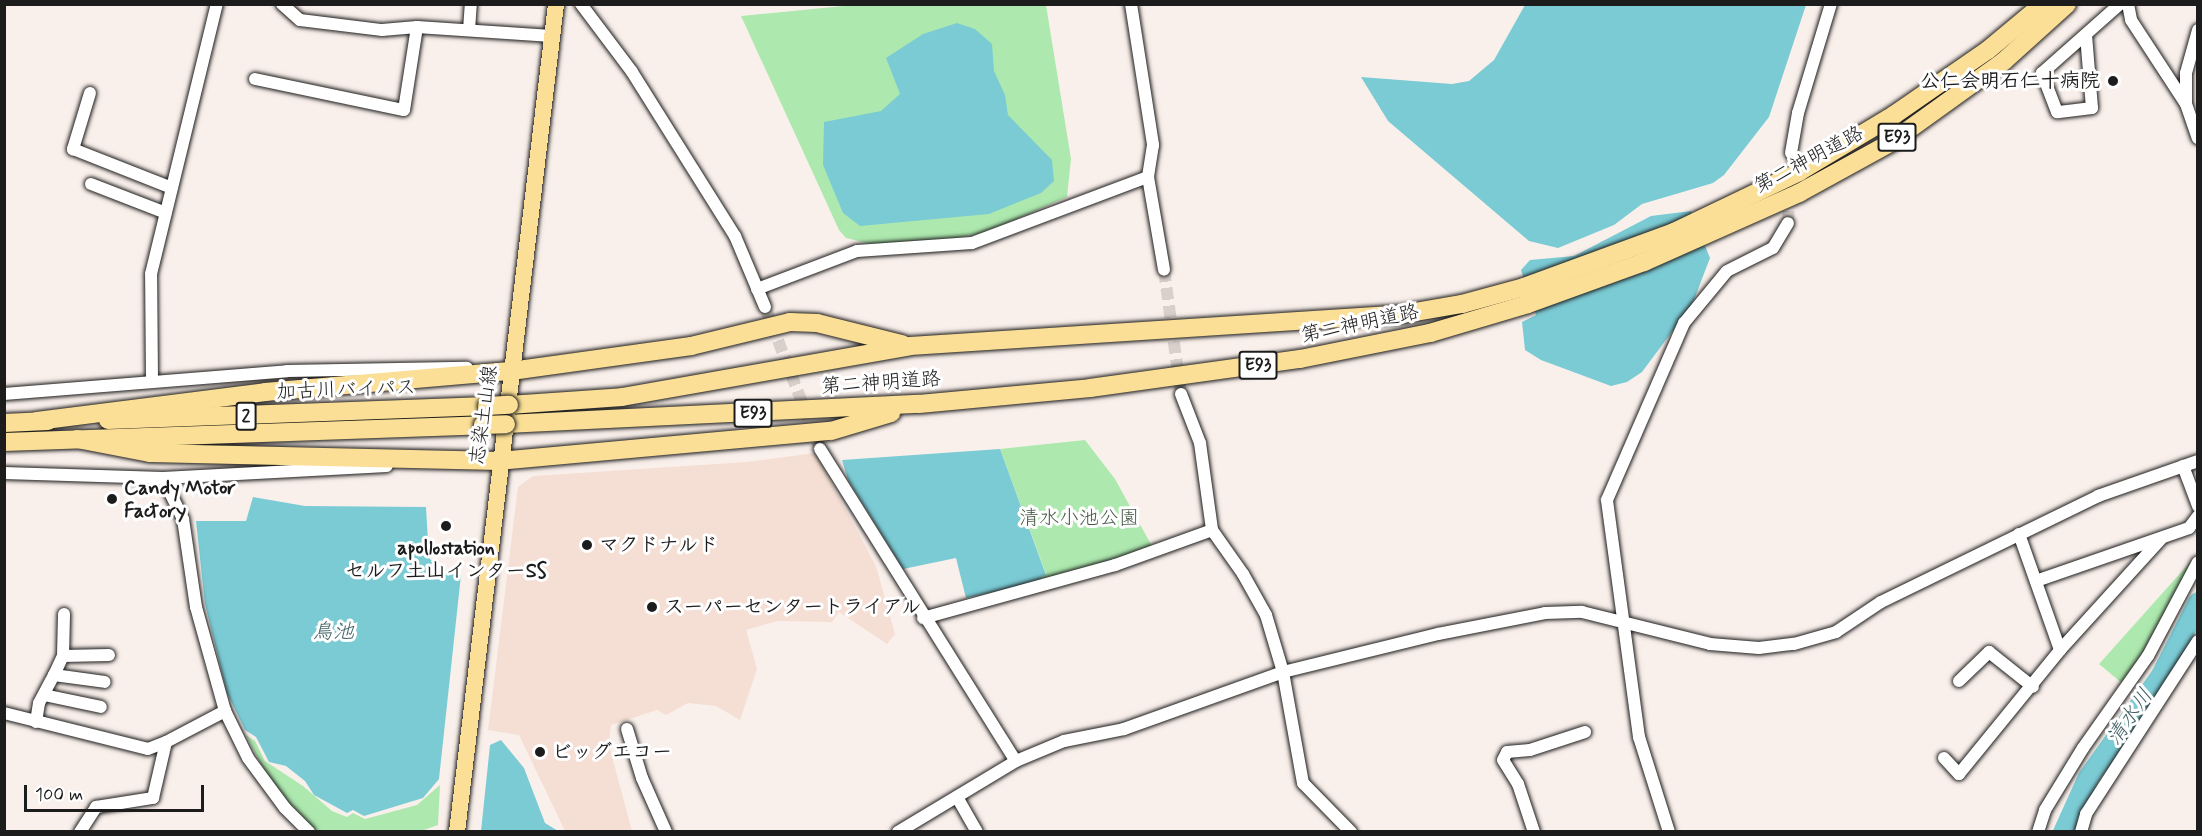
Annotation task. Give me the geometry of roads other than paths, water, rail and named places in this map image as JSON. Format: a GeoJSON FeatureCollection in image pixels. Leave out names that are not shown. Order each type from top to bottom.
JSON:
{"type":"FeatureCollection","features":[{"type":"Feature","properties":{"kind":"highway","name":"第二神明道路"},"geometry":{"type":"LineString","coordinates":[[1703,229],[1894,115],[1988,51],[2043,4]]}},
{"type":"Feature","properties":{"kind":"highway","name":"第二神明道路"},"geometry":{"type":"LineString","coordinates":[[514,424],[919,404],[1090,388],[1300,359],[1384,344],[1526,296],[1703,229],[1890,143],[2004,61],[2067,4]]}},
{"type":"Feature","properties":{"kind":"highway","name":"第二神明道路"},"geometry":{"type":"LineString","coordinates":[[518,405],[622,397],[910,346],[1403,314],[1526,296]]}},
{"type":"Feature","properties":{"kind":"highway"},"geometry":{"type":"LineString","coordinates":[[37,421],[265,392],[511,371],[691,346],[790,322],[817,323],[910,346]]}},
{"type":"Feature","properties":{"kind":"highway"},"geometry":{"type":"LineString","coordinates":[[77,439],[150,453],[499,460],[831,431],[919,404]]}},
{"type":"Feature","properties":{"kind":"highway","name":"加古川バイパス"},"geometry":{"type":"LineString","coordinates":[[4,423],[518,405]]}},
{"type":"Feature","properties":{"kind":"highway","name":"加古川バイパス"},"geometry":{"type":"LineString","coordinates":[[4,442],[514,424]]}},
{"type":"Feature","properties":{"kind":"main road","name":"志染土山線"},"geometry":{"type":"LineString","coordinates":[[456,831],[499,460],[556,4]]}},
{"type":"Feature","properties":{"kind":"street"},"geometry":{"type":"LineString","coordinates":[[152,379],[151,274],[217,4]]}},
{"type":"Feature","properties":{"kind":"street"},"geometry":{"type":"LineString","coordinates":[[282,4],[300,20],[382,30],[417,27],[552,36]]}},
{"type":"Feature","properties":{"kind":"street"},"geometry":{"type":"LineString","coordinates":[[469,30],[471,4]]}},
{"type":"Feature","properties":{"kind":"street"},"geometry":{"type":"LineString","coordinates":[[581,4],[632,72],[735,236],[765,306]]}},
{"type":"Feature","properties":{"kind":"street"},"geometry":{"type":"LineString","coordinates":[[1131,4],[1153,146],[1148,177],[1164,270]]}},
{"type":"Feature","properties":{"kind":"street"},"geometry":{"type":"LineString","coordinates":[[1791,153],[1798,113],[1831,4]]}},
{"type":"Feature","properties":{"kind":"street"},"geometry":{"type":"LineString","coordinates":[[2086,35],[2092,108],[2057,112],[2042,73],[2120,4]]}},
{"type":"Feature","properties":{"kind":"street"},"geometry":{"type":"LineString","coordinates":[[2128,4],[2131,20],[2186,104],[2198,138]]}},
{"type":"Feature","properties":{"kind":"street"},"geometry":{"type":"LineString","coordinates":[[255,79],[404,110],[417,27]]}},
{"type":"Feature","properties":{"kind":"street"},"geometry":{"type":"LineString","coordinates":[[2186,104],[2186,73],[2198,30]]}},
{"type":"Feature","properties":{"kind":"street"},"geometry":{"type":"LineString","coordinates":[[90,93],[73,149],[172,188]]}},
{"type":"Feature","properties":{"kind":"street"},"geometry":{"type":"LineString","coordinates":[[757,289],[857,251],[972,243],[1148,177]]}},
{"type":"Feature","properties":{"kind":"street"},"geometry":{"type":"LineString","coordinates":[[91,184],[166,213]]}},
{"type":"Feature","properties":{"kind":"street"},"geometry":{"type":"LineString","coordinates":[[1669,831],[1639,737],[1607,500],[1684,323],[1726,271],[1773,248],[1788,223]]}},
{"type":"Feature","properties":{"kind":"street"},"geometry":{"type":"LineString","coordinates":[[4,394],[152,379],[436,366],[511,371]]}},
{"type":"Feature","properties":{"kind":"street"},"geometry":{"type":"LineString","coordinates":[[1180,394],[1200,443],[1212,530],[1243,574],[1266,615],[1282,672],[1303,783],[1351,831]]}},
{"type":"Feature","properties":{"kind":"street"},"geometry":{"type":"LineString","coordinates":[[820,449],[923,618],[1016,761]]}},
{"type":"Feature","properties":{"kind":"street"},"geometry":{"type":"LineString","coordinates":[[4,473],[163,478],[499,460]]}},
{"type":"Feature","properties":{"kind":"street"},"geometry":{"type":"LineString","coordinates":[[898,831],[1016,761],[1064,741],[1124,729],[1282,672],[1438,634],[1545,613],[1582,612],[1710,644],[1759,648],[1794,644],[1836,632],[1881,602],[2098,496],[2198,461]]}},
{"type":"Feature","properties":{"kind":"street"},"geometry":{"type":"LineString","coordinates":[[2183,466],[2198,506]]}},
{"type":"Feature","properties":{"kind":"street"},"geometry":{"type":"LineString","coordinates":[[163,478],[183,519],[196,607],[225,711],[248,758],[285,808],[309,831]]}},
{"type":"Feature","properties":{"kind":"street"},"geometry":{"type":"LineString","coordinates":[[2036,581],[2189,528],[2198,516]]}},
{"type":"Feature","properties":{"kind":"street"},"geometry":{"type":"LineString","coordinates":[[923,618],[1115,566],[1212,530]]}},
{"type":"Feature","properties":{"kind":"street"},"geometry":{"type":"LineString","coordinates":[[2019,534],[2060,650]]}},
{"type":"Feature","properties":{"kind":"street"},"geometry":{"type":"LineString","coordinates":[[1944,758],[1959,774],[1994,729],[2033,687],[2060,650],[2161,539]]}},
{"type":"Feature","properties":{"kind":"street"},"geometry":{"type":"LineString","coordinates":[[2038,831],[2045,810],[2083,748],[2117,704],[2159,637],[2198,562]]}},
{"type":"Feature","properties":{"kind":"street"},"geometry":{"type":"LineString","coordinates":[[36,722],[44,695],[63,656],[64,614]]}},
{"type":"Feature","properties":{"kind":"street"},"geometry":{"type":"LineString","coordinates":[[2081,831],[2086,814],[2198,641]]}},
{"type":"Feature","properties":{"kind":"street"},"geometry":{"type":"LineString","coordinates":[[1959,681],[1989,652],[2033,687]]}},
{"type":"Feature","properties":{"kind":"street"},"geometry":{"type":"LineString","coordinates":[[63,656],[109,656]]}},
{"type":"Feature","properties":{"kind":"street"},"geometry":{"type":"LineString","coordinates":[[54,675],[105,682]]}},
{"type":"Feature","properties":{"kind":"street"},"geometry":{"type":"LineString","coordinates":[[44,695],[101,707]]}},
{"type":"Feature","properties":{"kind":"street"},"geometry":{"type":"LineString","coordinates":[[4,713],[148,749],[225,711]]}},
{"type":"Feature","properties":{"kind":"street"},"geometry":{"type":"LineString","coordinates":[[627,729],[642,778],[666,831]]}},
{"type":"Feature","properties":{"kind":"street"},"geometry":{"type":"LineString","coordinates":[[1534,831],[1518,784],[1503,760],[1507,752],[1530,750],[1585,732]]}},
{"type":"Feature","properties":{"kind":"street"},"geometry":{"type":"LineString","coordinates":[[80,831],[96,807],[153,798],[166,742]]}},
{"type":"Feature","properties":{"kind":"street"},"geometry":{"type":"LineString","coordinates":[[957,796],[977,831]]}},
{"type":"Feature","properties":{"kind":"water"},"geometry":{"type":"Polygon","coordinates":[[[1525,5],[1806,5],[1769,117],[1724,175],[1713,183],[1642,204],[1614,225],[1558,248],[1529,241],[1388,121],[1361,77],[1452,84],[1469,81],[1494,60],[1525,5]]]}},
{"type":"Feature","properties":{"kind":"water"},"geometry":{"type":"Polygon","coordinates":[[[957,23],[975,29],[992,44],[994,71],[1005,95],[1008,115],[1052,160],[1054,181],[1041,193],[989,214],[860,226],[843,213],[823,165],[824,122],[881,111],[900,94],[886,58],[923,34],[957,23]]]}},
{"type":"Feature","properties":{"kind":"water"},"geometry":{"type":"Polygon","coordinates":[[[1691,211],[1710,258],[1692,305],[1642,372],[1627,382],[1611,386],[1541,360],[1525,350],[1522,322],[1536,315],[1521,270],[1530,260],[1574,256],[1651,216],[1691,211]]]}},
{"type":"Feature","properties":{"kind":"water"},"geometry":{"type":"Polygon","coordinates":[[[1000,449],[1046,575],[1041,577],[1043,581],[966,598],[956,558],[903,569],[848,480],[842,460],[1000,449]]]}},
{"type":"Feature","properties":{"kind":"water","name":"鳥池"},"geometry":{"type":"Polygon","coordinates":[[[253,497],[305,506],[426,507],[429,558],[437,566],[461,575],[439,779],[423,798],[364,816],[353,810],[347,813],[314,795],[305,781],[286,766],[269,762],[256,737],[245,730],[227,693],[205,604],[196,521],[246,521],[253,497]]]}},
{"type":"Feature","properties":{"kind":"water"},"geometry":{"type":"Polygon","coordinates":[[[501,740],[524,768],[545,823],[558,831],[481,831],[490,745],[501,740]]]}},
{"type":"Feature","properties":{"kind":"waterway","name":"清水川"},"geometry":{"type":"LineString","coordinates":[[2063,832],[2088,777],[2161,675],[2198,602]]}},
{"type":"Feature","properties":{"kind":"tunnel"},"geometry":{"type":"LineString","coordinates":[[1788,223],[1791,153]]}},
{"type":"Feature","properties":{"kind":"tunnel"},"geometry":{"type":"LineString","coordinates":[[1164,270],[1181,394]]}},
{"type":"Feature","properties":{"kind":"tunnel"},"geometry":{"type":"LineString","coordinates":[[765,307],[820,449]]}},
{"type":"Feature","properties":{"kind":"place","name":"公仁会明石仁十病院"},"geometry":{"type":"Point","coordinates":[2113,81]}},
{"type":"Feature","properties":{"kind":"place","name":"Candy Motor Factory"},"geometry":{"type":"Point","coordinates":[112,499]}},
{"type":"Feature","properties":{"kind":"place","name":"apollostation セルフ土山インターSS"},"geometry":{"type":"Point","coordinates":[446,526]}},
{"type":"Feature","properties":{"kind":"place","name":"マクドナルド"},"geometry":{"type":"Point","coordinates":[587,545]}},
{"type":"Feature","properties":{"kind":"place","name":"スーパーセンタートライアル"},"geometry":{"type":"Point","coordinates":[652,607]}},
{"type":"Feature","properties":{"kind":"place","name":"ビッグエコー"},"geometry":{"type":"Point","coordinates":[540,752]}},
{"type":"Feature","properties":{"kind":"park label","name":"清水小池公園"},"geometry":{"type":"Point","coordinates":[1079,518]}}]}
